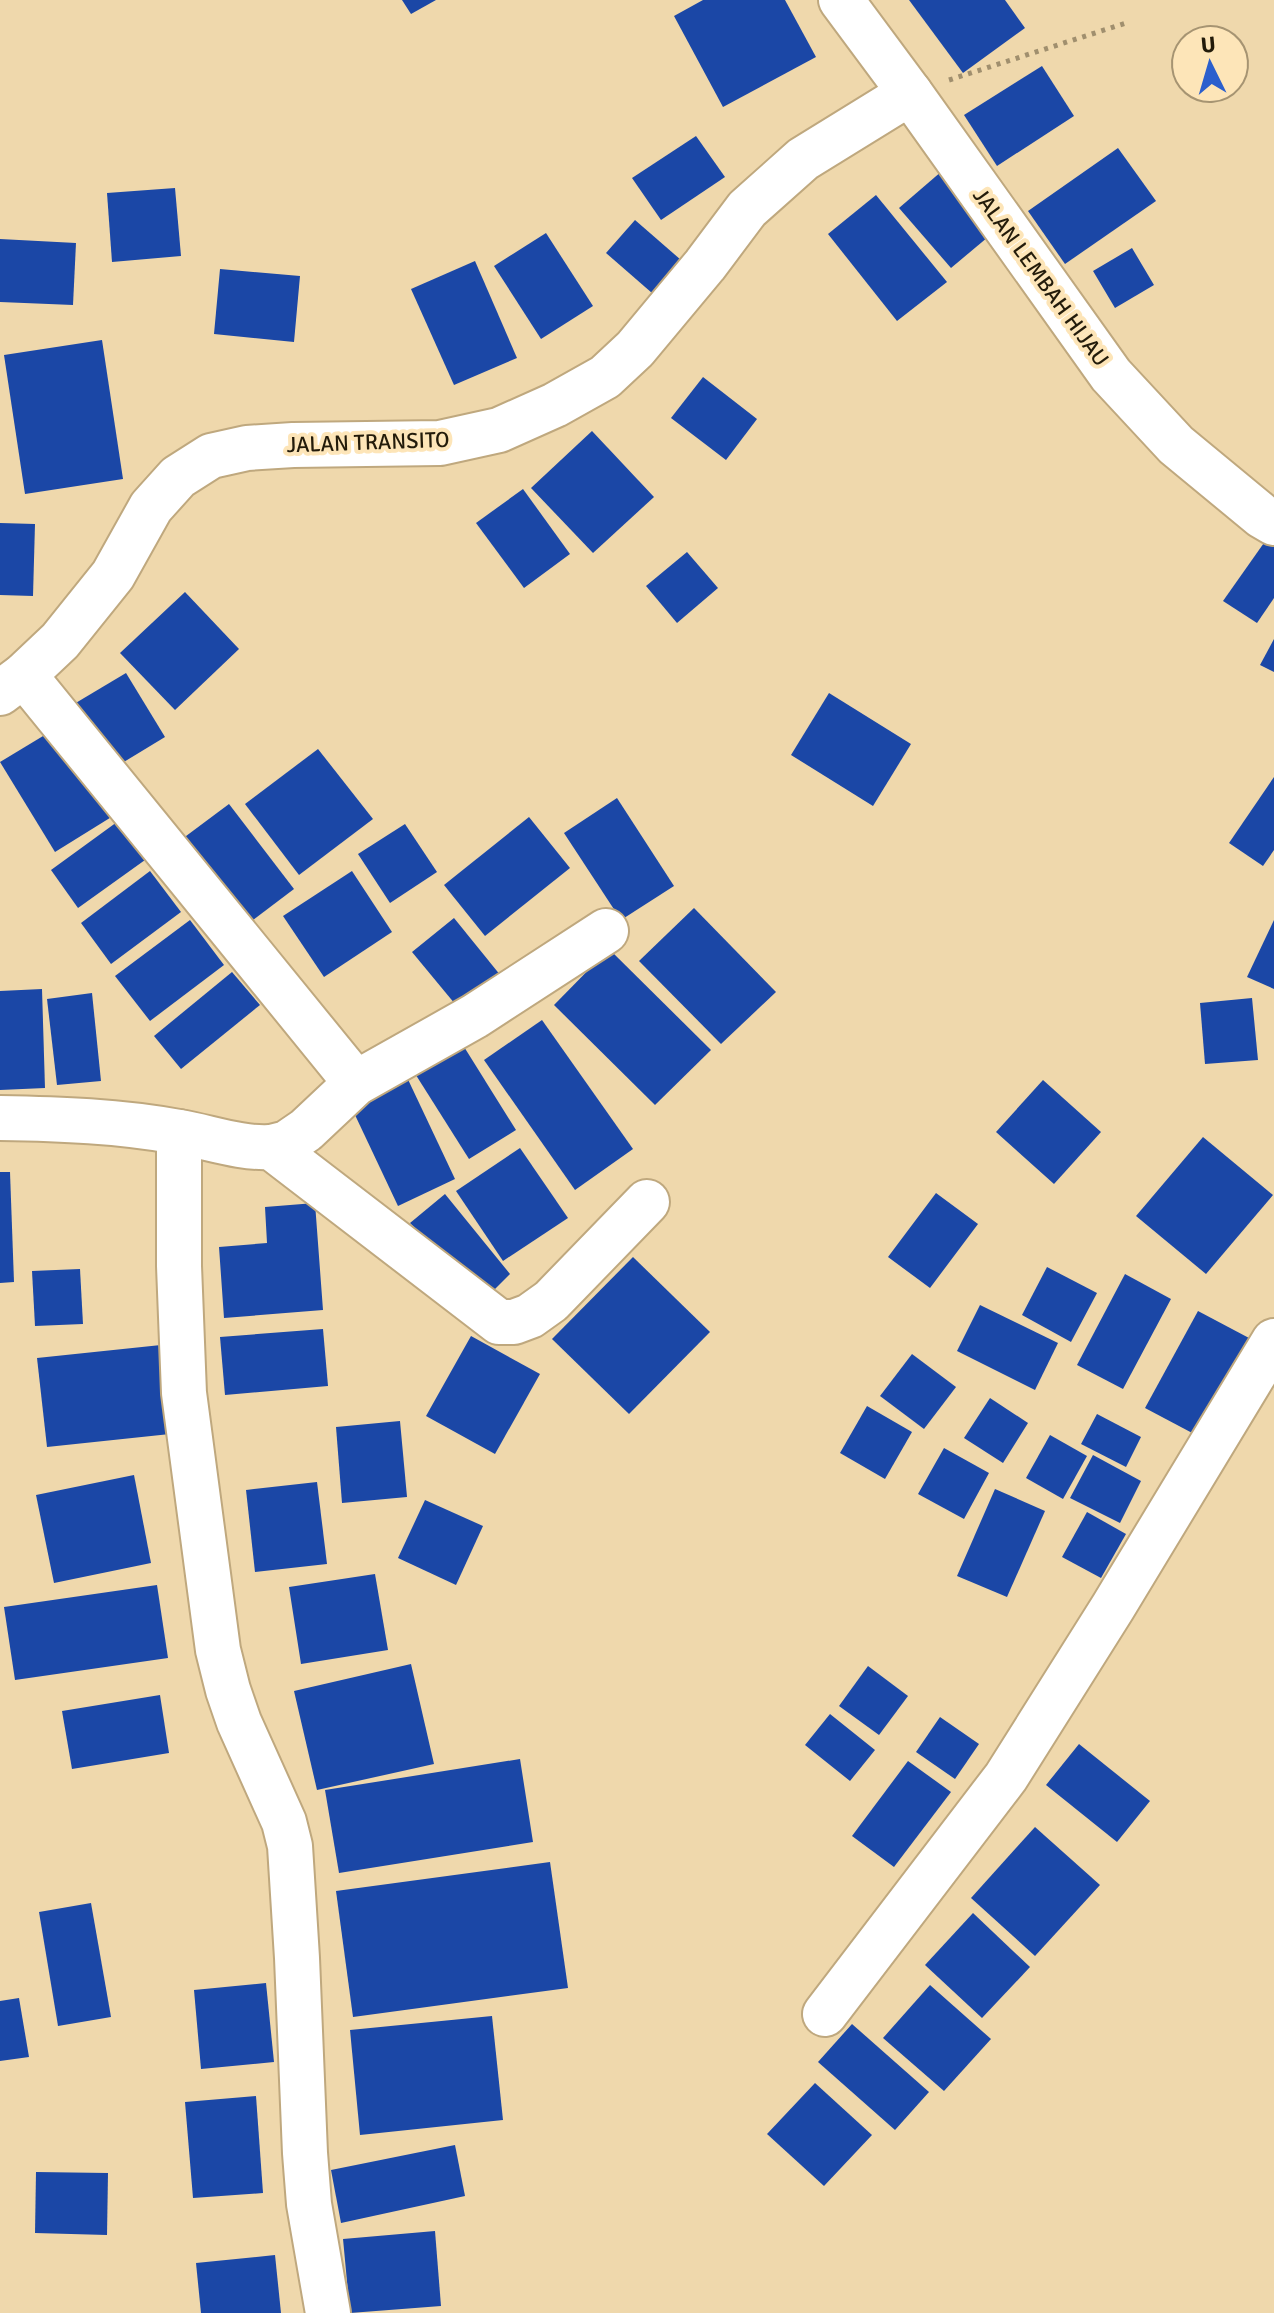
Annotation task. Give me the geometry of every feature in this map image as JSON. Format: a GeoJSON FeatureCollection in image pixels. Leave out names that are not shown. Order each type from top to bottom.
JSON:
{"type":"FeatureCollection","features":[{"type":"Feature","properties":{"kind":"street","name":"JALAN LEMBAH HIJAU"},"geometry":{"type":"LineString","coordinates":[[841,0],[1111,375],[1176,445],[1268,520]]}},
{"type":"Feature","properties":{"kind":"street","name":"JALAN TRANSITO"},"geometry":{"type":"LineString","coordinates":[[12,684],[60,641],[113,575],[151,507],[178,477],[211,456],[247,448],[440,443],[499,430],[555,405],[605,377],[635,349],[747,209],[803,159],[910,93]]}},
{"type":"Feature","properties":{"kind":"street"},"geometry":{"type":"LineString","coordinates":[[12,684],[356,1083]]}},
{"type":"Feature","properties":{"kind":"street"},"geometry":{"type":"LineString","coordinates":[[0,1118],[90,1120],[179,1132],[254,1148],[287,1143],[306,1130],[356,1083],[475,1016],[606,931]]}},
{"type":"Feature","properties":{"kind":"street"},"geometry":{"type":"LineString","coordinates":[[179,1132],[179,1266],[184,1393],[218,1650],[239,1722],[284,1822],[290,1846],[309,2204],[328,2313]]}},
{"type":"Feature","properties":{"kind":"street"},"geometry":{"type":"LineString","coordinates":[[271,1147],[499,1322],[514,1322],[530,1316],[551,1301],[647,1202]]}},
{"type":"Feature","properties":{"kind":"street"},"geometry":{"type":"LineString","coordinates":[[825,2014],[1006,1777],[1274,1341]]}},
{"type":"Feature","properties":{"kind":"path"},"geometry":{"type":"LineString","coordinates":[[910,93],[1129,22]]}},
{"type":"Feature","properties":{"kind":"building"},"geometry":{"type":"Polygon","coordinates":[[[402,0],[436,0],[411,14],[402,0]]]}},
{"type":"Feature","properties":{"kind":"building"},"geometry":{"type":"Polygon","coordinates":[[[703,0],[785,0],[816,57],[723,107],[674,16],[703,0]]]}},
{"type":"Feature","properties":{"kind":"building"},"geometry":{"type":"Polygon","coordinates":[[[909,0],[1005,0],[1025,28],[963,73],[909,0]]]}},
{"type":"Feature","properties":{"kind":"building"},"geometry":{"type":"Polygon","coordinates":[[[1042,66],[1074,116],[997,166],[964,115],[1042,66]]]}},
{"type":"Feature","properties":{"kind":"building"},"geometry":{"type":"Polygon","coordinates":[[[696,136],[725,177],[661,220],[632,178],[696,136]]]}},
{"type":"Feature","properties":{"kind":"building"},"geometry":{"type":"Polygon","coordinates":[[[1118,148],[1156,201],[1065,264],[1028,211],[1118,148]]]}},
{"type":"Feature","properties":{"kind":"building"},"geometry":{"type":"Polygon","coordinates":[[[942,171],[994,232],[951,268],[899,208],[942,171]]]}},
{"type":"Feature","properties":{"kind":"building"},"geometry":{"type":"Polygon","coordinates":[[[175,188],[181,256],[112,262],[107,193],[175,188]]]}},
{"type":"Feature","properties":{"kind":"building"},"geometry":{"type":"Polygon","coordinates":[[[876,195],[947,282],[897,321],[828,234],[876,195]]]}},
{"type":"Feature","properties":{"kind":"building"},"geometry":{"type":"Polygon","coordinates":[[[635,220],[681,260],[652,293],[606,253],[635,220]]]}},
{"type":"Feature","properties":{"kind":"building"},"geometry":{"type":"Polygon","coordinates":[[[546,233],[593,306],[541,339],[494,266],[546,233]]]}},
{"type":"Feature","properties":{"kind":"building"},"geometry":{"type":"Polygon","coordinates":[[[0,239],[76,243],[73,305],[0,302],[0,239]]]}},
{"type":"Feature","properties":{"kind":"building"},"geometry":{"type":"Polygon","coordinates":[[[1132,248],[1154,285],[1115,308],[1093,271],[1132,248]]]}},
{"type":"Feature","properties":{"kind":"building"},"geometry":{"type":"Polygon","coordinates":[[[475,261],[517,358],[454,385],[411,289],[475,261]]]}},
{"type":"Feature","properties":{"kind":"building"},"geometry":{"type":"Polygon","coordinates":[[[220,269],[300,276],[294,342],[214,334],[220,269]]]}},
{"type":"Feature","properties":{"kind":"building"},"geometry":{"type":"Polygon","coordinates":[[[102,340],[123,479],[25,494],[4,355],[102,340]]]}},
{"type":"Feature","properties":{"kind":"building"},"geometry":{"type":"Polygon","coordinates":[[[703,377],[757,419],[726,460],[671,418],[703,377]]]}},
{"type":"Feature","properties":{"kind":"building"},"geometry":{"type":"Polygon","coordinates":[[[592,431],[654,497],[593,553],[531,488],[592,431]]]}},
{"type":"Feature","properties":{"kind":"building"},"geometry":{"type":"Polygon","coordinates":[[[523,489],[570,554],[524,588],[476,523],[523,489]]]}},
{"type":"Feature","properties":{"kind":"building"},"geometry":{"type":"Polygon","coordinates":[[[0,523],[35,524],[33,596],[0,595],[0,523]]]}},
{"type":"Feature","properties":{"kind":"building"},"geometry":{"type":"Polygon","coordinates":[[[1266,540],[1274,545],[1274,598],[1257,623],[1223,601],[1266,540]]]}},
{"type":"Feature","properties":{"kind":"building"},"geometry":{"type":"Polygon","coordinates":[[[687,552],[718,588],[677,623],[646,586],[687,552]]]}},
{"type":"Feature","properties":{"kind":"building"},"geometry":{"type":"Polygon","coordinates":[[[185,592],[239,649],[175,710],[120,653],[185,592]]]}},
{"type":"Feature","properties":{"kind":"building"},"geometry":{"type":"Polygon","coordinates":[[[1274,639],[1274,672],[1260,665],[1274,639]]]}},
{"type":"Feature","properties":{"kind":"building"},"geometry":{"type":"Polygon","coordinates":[[[126,673],[165,737],[109,771],[69,707],[126,673]]]}},
{"type":"Feature","properties":{"kind":"building"},"geometry":{"type":"Polygon","coordinates":[[[829,693],[911,744],[873,806],[791,755],[829,693]]]}},
{"type":"Feature","properties":{"kind":"building"},"geometry":{"type":"Polygon","coordinates":[[[58,727],[113,816],[55,852],[0,762],[58,727]]]}},
{"type":"Feature","properties":{"kind":"building"},"geometry":{"type":"Polygon","coordinates":[[[318,749],[373,819],[299,875],[245,804],[318,749]]]}},
{"type":"Feature","properties":{"kind":"building"},"geometry":{"type":"Polygon","coordinates":[[[1274,777],[1274,850],[1263,866],[1229,843],[1274,777]]]}},
{"type":"Feature","properties":{"kind":"building"},"geometry":{"type":"Polygon","coordinates":[[[617,798],[674,886],[621,920],[564,833],[617,798]]]}},
{"type":"Feature","properties":{"kind":"building"},"geometry":{"type":"Polygon","coordinates":[[[229,804],[294,889],[236,933],[170,848],[229,804]]]}},
{"type":"Feature","properties":{"kind":"building"},"geometry":{"type":"Polygon","coordinates":[[[529,817],[570,868],[485,936],[444,885],[529,817]]]}},
{"type":"Feature","properties":{"kind":"building"},"geometry":{"type":"Polygon","coordinates":[[[117,822],[145,860],[78,908],[51,870],[117,822]]]}},
{"type":"Feature","properties":{"kind":"building"},"geometry":{"type":"Polygon","coordinates":[[[405,824],[437,872],[390,903],[358,854],[405,824]]]}},
{"type":"Feature","properties":{"kind":"building"},"geometry":{"type":"Polygon","coordinates":[[[150,871],[181,912],[111,964],[81,923],[150,871]]]}},
{"type":"Feature","properties":{"kind":"building"},"geometry":{"type":"Polygon","coordinates":[[[352,871],[392,932],[324,977],[283,916],[352,871]]]}},
{"type":"Feature","properties":{"kind":"building"},"geometry":{"type":"Polygon","coordinates":[[[694,908],[776,992],[721,1044],[639,961],[694,908]]]}},
{"type":"Feature","properties":{"kind":"building"},"geometry":{"type":"Polygon","coordinates":[[[454,918],[501,976],[460,1010],[412,952],[454,918]]]}},
{"type":"Feature","properties":{"kind":"building"},"geometry":{"type":"Polygon","coordinates":[[[190,920],[224,965],[150,1021],[115,976],[190,920]]]}},
{"type":"Feature","properties":{"kind":"building"},"geometry":{"type":"Polygon","coordinates":[[[1274,920],[1274,989],[1247,977],[1274,920]]]}},
{"type":"Feature","properties":{"kind":"building"},"geometry":{"type":"Polygon","coordinates":[[[609,949],[711,1050],[655,1105],[554,1005],[609,949]]]}},
{"type":"Feature","properties":{"kind":"building"},"geometry":{"type":"Polygon","coordinates":[[[232,972],[260,1005],[181,1069],[154,1036],[232,972]]]}},
{"type":"Feature","properties":{"kind":"building"},"geometry":{"type":"Polygon","coordinates":[[[42,989],[45,1088],[0,1090],[0,991],[42,989]]]}},
{"type":"Feature","properties":{"kind":"building"},"geometry":{"type":"Polygon","coordinates":[[[92,993],[101,1081],[57,1085],[47,999],[92,993]]]}},
{"type":"Feature","properties":{"kind":"building"},"geometry":{"type":"Polygon","coordinates":[[[1252,998],[1258,1060],[1205,1064],[1200,1003],[1252,998]]]}},
{"type":"Feature","properties":{"kind":"building"},"geometry":{"type":"Polygon","coordinates":[[[542,1020],[633,1149],[575,1190],[484,1060],[542,1020]]]}},
{"type":"Feature","properties":{"kind":"building"},"geometry":{"type":"Polygon","coordinates":[[[461,1042],[516,1130],[469,1159],[414,1072],[461,1042]]]}},
{"type":"Feature","properties":{"kind":"building"},"geometry":{"type":"Polygon","coordinates":[[[404,1071],[455,1179],[398,1206],[347,1098],[404,1071]]]}},
{"type":"Feature","properties":{"kind":"building"},"geometry":{"type":"Polygon","coordinates":[[[1043,1080],[1101,1132],[1054,1184],[996,1132],[1043,1080]]]}},
{"type":"Feature","properties":{"kind":"building"},"geometry":{"type":"Polygon","coordinates":[[[1203,1137],[1273,1195],[1206,1274],[1136,1216],[1203,1137]]]}},
{"type":"Feature","properties":{"kind":"building"},"geometry":{"type":"Polygon","coordinates":[[[520,1148],[568,1218],[503,1261],[456,1191],[520,1148]]]}},
{"type":"Feature","properties":{"kind":"building"},"geometry":{"type":"Polygon","coordinates":[[[0,1172],[10,1172],[14,1282],[0,1283],[0,1172]]]}},
{"type":"Feature","properties":{"kind":"building"},"geometry":{"type":"Polygon","coordinates":[[[936,1193],[978,1224],[930,1288],[888,1257],[936,1193]]]}},
{"type":"Feature","properties":{"kind":"building"},"geometry":{"type":"Polygon","coordinates":[[[445,1194],[510,1274],[485,1299],[410,1223],[445,1194]]]}},
{"type":"Feature","properties":{"kind":"building"},"geometry":{"type":"Polygon","coordinates":[[[315,1203],[323,1310],[224,1318],[219,1247],[267,1243],[265,1207],[315,1203]]]}},
{"type":"Feature","properties":{"kind":"building"},"geometry":{"type":"Polygon","coordinates":[[[633,1257],[710,1332],[629,1414],[552,1339],[633,1257]]]}},
{"type":"Feature","properties":{"kind":"building"},"geometry":{"type":"Polygon","coordinates":[[[1047,1267],[1097,1293],[1071,1342],[1022,1315],[1047,1267]]]}},
{"type":"Feature","properties":{"kind":"building"},"geometry":{"type":"Polygon","coordinates":[[[80,1269],[83,1324],[35,1326],[32,1271],[80,1269]]]}},
{"type":"Feature","properties":{"kind":"building"},"geometry":{"type":"Polygon","coordinates":[[[1125,1274],[1171,1299],[1123,1389],[1077,1365],[1125,1274]]]}},
{"type":"Feature","properties":{"kind":"building"},"geometry":{"type":"Polygon","coordinates":[[[980,1305],[1058,1343],[1035,1390],[957,1351],[980,1305]]]}},
{"type":"Feature","properties":{"kind":"building"},"geometry":{"type":"Polygon","coordinates":[[[1198,1311],[1249,1338],[1196,1435],[1145,1408],[1198,1311]]]}},
{"type":"Feature","properties":{"kind":"building"},"geometry":{"type":"Polygon","coordinates":[[[323,1329],[328,1386],[225,1395],[220,1337],[323,1329]]]}},
{"type":"Feature","properties":{"kind":"building"},"geometry":{"type":"Polygon","coordinates":[[[471,1336],[540,1374],[495,1454],[426,1416],[471,1336]]]}},
{"type":"Feature","properties":{"kind":"building"},"geometry":{"type":"Polygon","coordinates":[[[161,1345],[170,1434],[47,1447],[37,1358],[161,1345]]]}},
{"type":"Feature","properties":{"kind":"building"},"geometry":{"type":"Polygon","coordinates":[[[912,1354],[956,1387],[924,1429],[880,1396],[912,1354]]]}},
{"type":"Feature","properties":{"kind":"building"},"geometry":{"type":"Polygon","coordinates":[[[990,1398],[1028,1423],[1003,1463],[964,1438],[990,1398]]]}},
{"type":"Feature","properties":{"kind":"building"},"geometry":{"type":"Polygon","coordinates":[[[867,1406],[912,1432],[885,1479],[840,1453],[867,1406]]]}},
{"type":"Feature","properties":{"kind":"building"},"geometry":{"type":"Polygon","coordinates":[[[1097,1414],[1141,1437],[1126,1467],[1081,1444],[1097,1414]]]}},
{"type":"Feature","properties":{"kind":"building"},"geometry":{"type":"Polygon","coordinates":[[[400,1421],[407,1497],[342,1503],[336,1427],[400,1421]]]}},
{"type":"Feature","properties":{"kind":"building"},"geometry":{"type":"Polygon","coordinates":[[[1050,1435],[1087,1456],[1063,1499],[1026,1478],[1050,1435]]]}},
{"type":"Feature","properties":{"kind":"building"},"geometry":{"type":"Polygon","coordinates":[[[944,1448],[989,1473],[964,1519],[918,1494],[944,1448]]]}},
{"type":"Feature","properties":{"kind":"building"},"geometry":{"type":"Polygon","coordinates":[[[1093,1455],[1141,1481],[1120,1523],[1070,1498],[1093,1455]]]}},
{"type":"Feature","properties":{"kind":"building"},"geometry":{"type":"Polygon","coordinates":[[[134,1475],[151,1563],[54,1583],[36,1495],[134,1475]]]}},
{"type":"Feature","properties":{"kind":"building"},"geometry":{"type":"Polygon","coordinates":[[[317,1482],[327,1564],[255,1572],[246,1490],[317,1482]]]}},
{"type":"Feature","properties":{"kind":"building"},"geometry":{"type":"Polygon","coordinates":[[[995,1489],[1045,1511],[1007,1597],[957,1576],[995,1489]]]}},
{"type":"Feature","properties":{"kind":"building"},"geometry":{"type":"Polygon","coordinates":[[[425,1500],[483,1526],[456,1585],[398,1558],[425,1500]]]}},
{"type":"Feature","properties":{"kind":"building"},"geometry":{"type":"Polygon","coordinates":[[[1087,1512],[1126,1534],[1101,1578],[1062,1557],[1087,1512]]]}},
{"type":"Feature","properties":{"kind":"building"},"geometry":{"type":"Polygon","coordinates":[[[375,1574],[388,1650],[301,1664],[289,1587],[375,1574]]]}},
{"type":"Feature","properties":{"kind":"building"},"geometry":{"type":"Polygon","coordinates":[[[157,1585],[168,1658],[15,1680],[4,1607],[157,1585]]]}},
{"type":"Feature","properties":{"kind":"building"},"geometry":{"type":"Polygon","coordinates":[[[411,1664],[434,1764],[317,1790],[294,1691],[411,1664]]]}},
{"type":"Feature","properties":{"kind":"building"},"geometry":{"type":"Polygon","coordinates":[[[868,1666],[908,1696],[879,1735],[839,1706],[868,1666]]]}},
{"type":"Feature","properties":{"kind":"building"},"geometry":{"type":"Polygon","coordinates":[[[160,1695],[169,1753],[72,1769],[62,1711],[160,1695]]]}},
{"type":"Feature","properties":{"kind":"building"},"geometry":{"type":"Polygon","coordinates":[[[830,1714],[875,1750],[850,1781],[805,1745],[830,1714]]]}},
{"type":"Feature","properties":{"kind":"building"},"geometry":{"type":"Polygon","coordinates":[[[940,1717],[979,1744],[955,1779],[916,1752],[940,1717]]]}},
{"type":"Feature","properties":{"kind":"building"},"geometry":{"type":"Polygon","coordinates":[[[1079,1744],[1150,1801],[1117,1842],[1046,1785],[1079,1744]]]}},
{"type":"Feature","properties":{"kind":"building"},"geometry":{"type":"Polygon","coordinates":[[[520,1759],[533,1842],[339,1873],[325,1790],[520,1759]]]}},
{"type":"Feature","properties":{"kind":"building"},"geometry":{"type":"Polygon","coordinates":[[[908,1761],[951,1792],[894,1867],[852,1836],[908,1761]]]}},
{"type":"Feature","properties":{"kind":"building"},"geometry":{"type":"Polygon","coordinates":[[[1035,1827],[1100,1885],[1035,1956],[971,1898],[1035,1827]]]}},
{"type":"Feature","properties":{"kind":"building"},"geometry":{"type":"Polygon","coordinates":[[[550,1862],[568,1988],[353,2017],[336,1891],[550,1862]]]}},
{"type":"Feature","properties":{"kind":"building"},"geometry":{"type":"Polygon","coordinates":[[[91,1903],[111,2017],[58,2026],[39,1912],[91,1903]]]}},
{"type":"Feature","properties":{"kind":"building"},"geometry":{"type":"Polygon","coordinates":[[[973,1913],[1030,1967],[982,2018],[925,1965],[973,1913]]]}},
{"type":"Feature","properties":{"kind":"building"},"geometry":{"type":"Polygon","coordinates":[[[266,1983],[274,2062],[201,2069],[194,1990],[266,1983]]]}},
{"type":"Feature","properties":{"kind":"building"},"geometry":{"type":"Polygon","coordinates":[[[930,1985],[991,2039],[944,2091],[883,2038],[930,1985]]]}},
{"type":"Feature","properties":{"kind":"building"},"geometry":{"type":"Polygon","coordinates":[[[19,1998],[29,2057],[0,2061],[0,2001],[19,1998]]]}},
{"type":"Feature","properties":{"kind":"building"},"geometry":{"type":"Polygon","coordinates":[[[492,2016],[503,2120],[360,2135],[350,2030],[492,2016]]]}},
{"type":"Feature","properties":{"kind":"building"},"geometry":{"type":"Polygon","coordinates":[[[852,2024],[929,2092],[895,2130],[818,2062],[852,2024]]]}},
{"type":"Feature","properties":{"kind":"building"},"geometry":{"type":"Polygon","coordinates":[[[815,2083],[872,2135],[824,2186],[767,2134],[815,2083]]]}},
{"type":"Feature","properties":{"kind":"building"},"geometry":{"type":"Polygon","coordinates":[[[256,2096],[263,2193],[193,2198],[185,2102],[256,2096]]]}},
{"type":"Feature","properties":{"kind":"building"},"geometry":{"type":"Polygon","coordinates":[[[455,2145],[465,2196],[341,2223],[331,2170],[455,2145]]]}},
{"type":"Feature","properties":{"kind":"building"},"geometry":{"type":"Polygon","coordinates":[[[36,2172],[108,2173],[107,2235],[35,2233],[36,2172]]]}},
{"type":"Feature","properties":{"kind":"building"},"geometry":{"type":"Polygon","coordinates":[[[435,2231],[441,2306],[350,2313],[343,2239],[435,2231]]]}},
{"type":"Feature","properties":{"kind":"building"},"geometry":{"type":"Polygon","coordinates":[[[275,2255],[281,2313],[201,2313],[196,2263],[275,2255]]]}}]}
